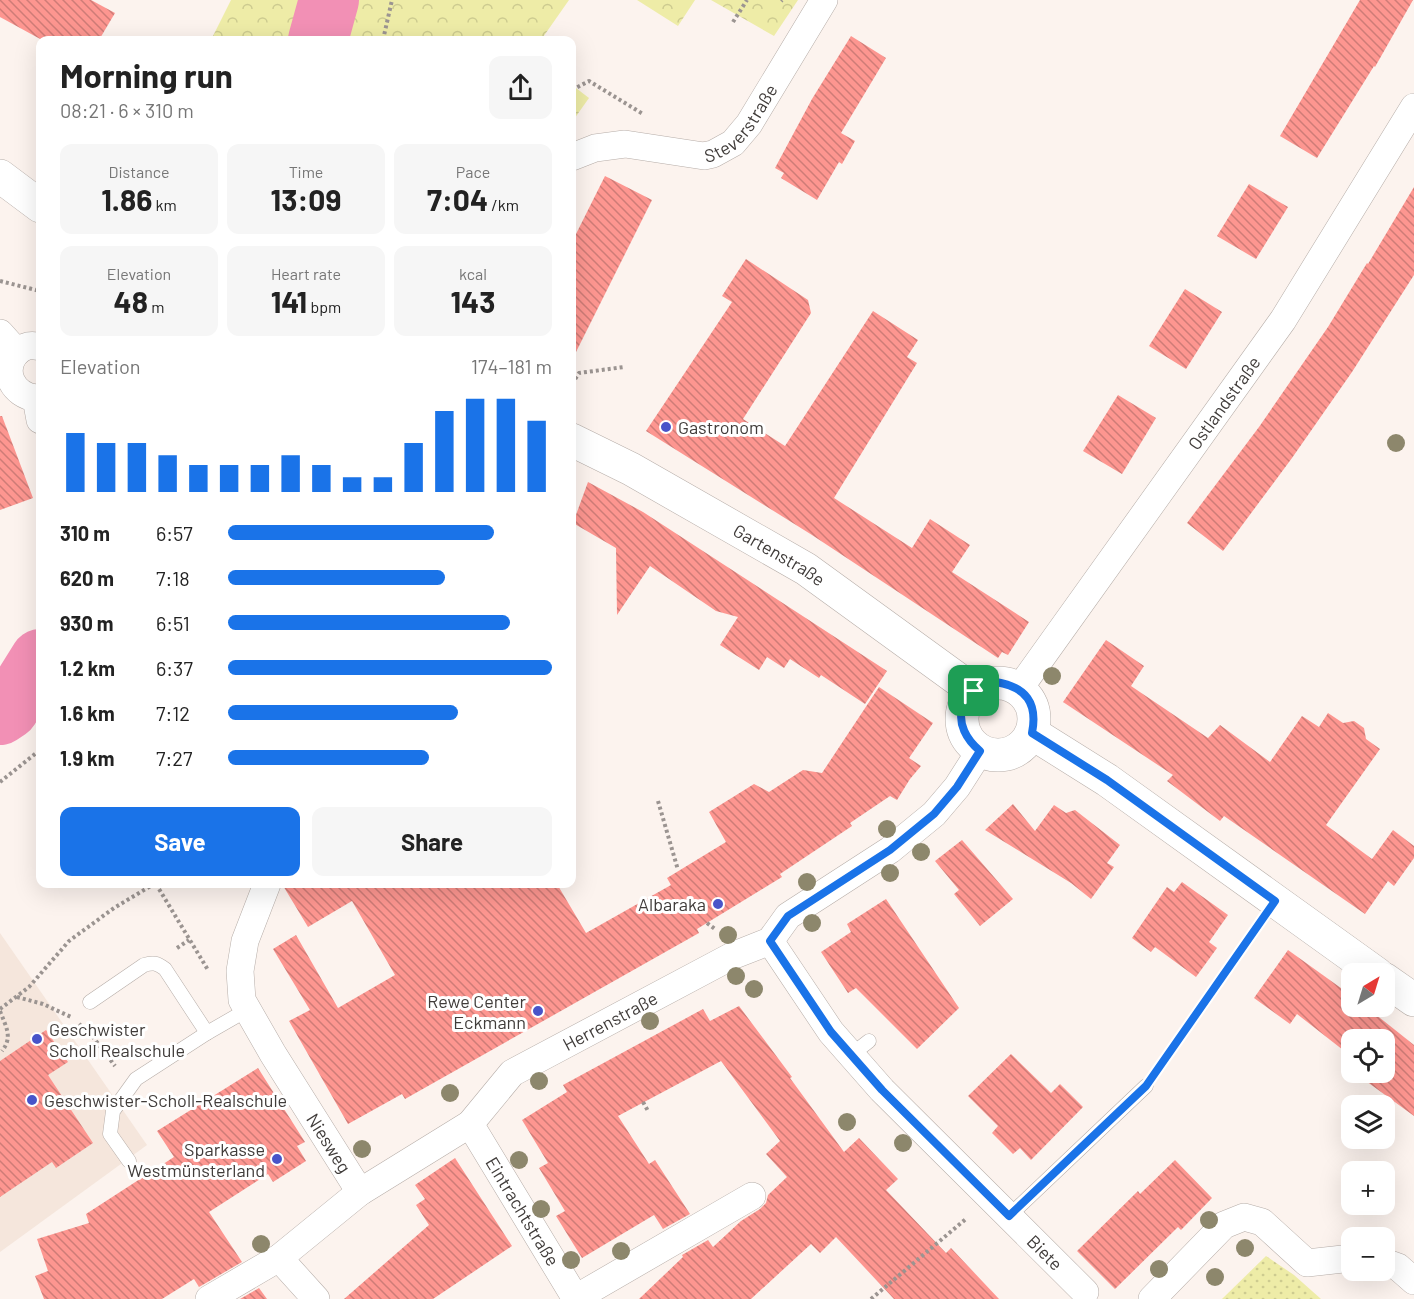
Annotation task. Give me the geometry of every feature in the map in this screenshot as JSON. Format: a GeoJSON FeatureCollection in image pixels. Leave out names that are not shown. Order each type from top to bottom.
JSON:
{"type":"FeatureCollection","features":[{"type":"Feature","properties":{"kind":"street","name":"Steverstraße"},"geometry":{"type":"LineString","coordinates":[[576,155],[595,148],[625,144],[704,156],[733,143],[749,124],[824,0]]}},
{"type":"Feature","properties":{"kind":"street","name":"Ostlandstraße"},"geometry":{"type":"LineString","coordinates":[[1019,689],[1283,320],[1414,107]]}},
{"type":"Feature","properties":{"kind":"street"},"geometry":{"type":"LineString","coordinates":[[0,176],[36,203]]}},
{"type":"Feature","properties":{"kind":"street"},"geometry":{"type":"LineString","coordinates":[[19,344],[8,366],[8,379],[14,389],[36,402]]}},
{"type":"Feature","properties":{"kind":"street","name":"Gartenstraße"},"geometry":{"type":"LineString","coordinates":[[576,442],[632,469],[806,569],[974,691]]}},
{"type":"Feature","properties":{"kind":"street"},"geometry":{"type":"LineString","coordinates":[[996,682],[1019,689],[1034,709],[1035,721],[1032,733],[1025,744],[1016,751],[1004,755],[992,755],[980,751],[969,742],[963,730],[961,716],[965,702],[974,691],[996,682]]}},
{"type":"Feature","properties":{"kind":"street"},"geometry":{"type":"LineString","coordinates":[[1032,733],[1107,780],[1362,963]]}},
{"type":"Feature","properties":{"kind":"street"},"geometry":{"type":"LineString","coordinates":[[770,941],[788,916],[890,850],[934,814],[957,787],[980,751]]}},
{"type":"Feature","properties":{"kind":"street","name":"Niesweg"},"geometry":{"type":"LineString","coordinates":[[265,888],[245,941],[240,971],[245,1005],[360,1192]]}},
{"type":"Feature","properties":{"kind":"street","name":"Biete"},"geometry":{"type":"LineString","coordinates":[[770,941],[831,1032],[860,1048],[882,1090],[1009,1216],[1085,1296]]}},
{"type":"Feature","properties":{"kind":"street","name":"Herrenstraße"},"geometry":{"type":"LineString","coordinates":[[209,1299],[279,1258],[360,1192],[470,1124],[512,1073],[732,956],[770,941]]}},
{"type":"Feature","properties":{"kind":"street"},"geometry":{"type":"LineString","coordinates":[[1395,986],[1414,999]]}},
{"type":"Feature","properties":{"kind":"street","name":"Eintrachtstraße"},"geometry":{"type":"LineString","coordinates":[[470,1124],[576,1298]]}},
{"type":"Feature","properties":{"kind":"street"},"geometry":{"type":"LineString","coordinates":[[576,1298],[753,1196]]}},
{"type":"Feature","properties":{"kind":"street"},"geometry":{"type":"LineString","coordinates":[[1152,1299],[1224,1225],[1244,1218],[1262,1222],[1307,1263],[1341,1259]]}},
{"type":"Feature","properties":{"kind":"street"},"geometry":{"type":"LineString","coordinates":[[279,1258],[316,1299]]}},
{"type":"Feature","properties":{"kind":"street"},"geometry":{"type":"LineString","coordinates":[[1395,1266],[1414,1281]]}},
{"type":"Feature","properties":{"kind":"lane"},"geometry":{"type":"LineString","coordinates":[[90,1002],[144,965],[158,964],[165,969],[207,1033]]}},
{"type":"Feature","properties":{"kind":"lane"},"geometry":{"type":"LineString","coordinates":[[129,1161],[110,1134],[113,1111],[136,1079],[207,1033],[245,1005]]}},
{"type":"Feature","properties":{"kind":"lane"},"geometry":{"type":"LineString","coordinates":[[1009,1216],[1146,1086]]}},
{"type":"Feature","properties":{"kind":"path"},"geometry":{"type":"LineString","coordinates":[[384,36],[392,0]]}},
{"type":"Feature","properties":{"kind":"path"},"geometry":{"type":"LineString","coordinates":[[733,22],[747,0]]}},
{"type":"Feature","properties":{"kind":"path"},"geometry":{"type":"LineString","coordinates":[[576,88],[589,81],[652,119]]}},
{"type":"Feature","properties":{"kind":"path"},"geometry":{"type":"LineString","coordinates":[[0,281],[36,290]]}},
{"type":"Feature","properties":{"kind":"path"},"geometry":{"type":"LineString","coordinates":[[576,378],[579,373],[624,367]]}},
{"type":"Feature","properties":{"kind":"path"},"geometry":{"type":"LineString","coordinates":[[0,782],[36,753]]}},
{"type":"Feature","properties":{"kind":"path"},"geometry":{"type":"LineString","coordinates":[[658,801],[678,870]]}},
{"type":"Feature","properties":{"kind":"path"},"geometry":{"type":"LineString","coordinates":[[2,1052],[8,1044],[8,1031],[0,1010],[29,987],[69,941],[114,908],[148,888]]}},
{"type":"Feature","properties":{"kind":"path"},"geometry":{"type":"LineString","coordinates":[[158,888],[214,978],[226,994],[245,1005]]}},
{"type":"Feature","properties":{"kind":"path"},"geometry":{"type":"LineString","coordinates":[[1146,1086],[1275,901]]}},
{"type":"Feature","properties":{"kind":"path"},"geometry":{"type":"LineString","coordinates":[[707,923],[715,929]]}},
{"type":"Feature","properties":{"kind":"path"},"geometry":{"type":"LineString","coordinates":[[16,997],[71,1016],[93,1037],[130,1088]]}},
{"type":"Feature","properties":{"kind":"path"},"geometry":{"type":"LineString","coordinates":[[643,1102],[648,1111]]}},
{"type":"Feature","properties":{"kind":"path"},"geometry":{"type":"LineString","coordinates":[[872,1299],[975,1211]]}},
{"type":"Feature","properties":{"kind":"shaded area","name":"Geschwister Scholl Realschule"},"geometry":{"type":"Polygon","coordinates":[[[0,933],[147,1145],[0,1252],[0,933]]]}},
{"type":"Feature","properties":{"kind":"green space"},"geometry":{"type":"Polygon","coordinates":[[[231,0],[569,0],[544,36],[213,36],[231,0]]]}},
{"type":"Feature","properties":{"kind":"green space"},"geometry":{"type":"Polygon","coordinates":[[[637,0],[695,0],[678,26],[637,0]]]}},
{"type":"Feature","properties":{"kind":"green space"},"geometry":{"type":"Polygon","coordinates":[[[711,0],[798,0],[774,36],[711,0]]]}},
{"type":"Feature","properties":{"kind":"green space"},"geometry":{"type":"Polygon","coordinates":[[[576,88],[589,98],[576,116],[576,88]]]}},
{"type":"Feature","properties":{"kind":"green space"},"geometry":{"type":"Polygon","coordinates":[[[1266,1256],[1294,1275],[1321,1299],[1222,1299],[1266,1256]]]}},
{"type":"Feature","properties":{"kind":"building"},"geometry":{"type":"Polygon","coordinates":[[[0,0],[91,0],[115,13],[101,36],[36,37],[0,17],[0,0]]]}},
{"type":"Feature","properties":{"kind":"building"},"geometry":{"type":"Polygon","coordinates":[[[1360,0],[1413,0],[1375,67],[1317,158],[1280,136],[1360,0]]]}},
{"type":"Feature","properties":{"kind":"building"},"geometry":{"type":"Polygon","coordinates":[[[851,36],[886,58],[841,133],[855,141],[842,164],[839,162],[817,200],[781,178],[784,173],[775,168],[812,99],[851,36]]]}},
{"type":"Feature","properties":{"kind":"building"},"geometry":{"type":"Polygon","coordinates":[[[605,176],[652,200],[576,352],[576,234],[605,176]]]}},
{"type":"Feature","properties":{"kind":"building"},"geometry":{"type":"Polygon","coordinates":[[[1249,184],[1288,207],[1256,259],[1217,236],[1249,184]]]}},
{"type":"Feature","properties":{"kind":"building"},"geometry":{"type":"Polygon","coordinates":[[[1414,187],[1414,275],[1352,372],[1223,551],[1187,523],[1259,427],[1328,327],[1414,187]]]}},
{"type":"Feature","properties":{"kind":"building"},"geometry":{"type":"Polygon","coordinates":[[[746,259],[808,300],[811,313],[743,419],[785,446],[873,311],[918,340],[907,357],[917,363],[834,498],[912,548],[930,519],[970,545],[952,572],[1029,622],[1008,655],[1002,652],[998,658],[812,535],[646,431],[732,302],[722,296],[746,259]]]}},
{"type":"Feature","properties":{"kind":"building"},"geometry":{"type":"Polygon","coordinates":[[[1185,289],[1222,312],[1186,369],[1149,346],[1185,289]]]}},
{"type":"Feature","properties":{"kind":"building"},"geometry":{"type":"Polygon","coordinates":[[[1118,395],[1156,418],[1122,474],[1083,451],[1118,395]]]}},
{"type":"Feature","properties":{"kind":"building"},"geometry":{"type":"Polygon","coordinates":[[[0,416],[2,416],[33,498],[0,510],[0,416]]]}},
{"type":"Feature","properties":{"kind":"building"},"geometry":{"type":"Polygon","coordinates":[[[588,482],[643,512],[887,671],[865,704],[821,675],[819,678],[790,659],[784,668],[767,657],[759,670],[720,645],[738,617],[716,611],[650,566],[617,615],[616,548],[576,525],[576,515],[588,482]]]}},
{"type":"Feature","properties":{"kind":"building"},"geometry":{"type":"Polygon","coordinates":[[[1106,640],[1144,666],[1131,686],[1208,738],[1220,725],[1270,762],[1302,716],[1319,727],[1328,713],[1343,723],[1354,721],[1364,728],[1366,739],[1380,749],[1326,825],[1372,859],[1393,830],[1414,846],[1414,858],[1394,886],[1388,881],[1365,914],[1224,816],[1220,821],[1167,781],[1173,775],[1063,702],[1106,640]]]}},
{"type":"Feature","properties":{"kind":"building"},"geometry":{"type":"Polygon","coordinates":[[[879,687],[933,723],[909,758],[921,766],[897,800],[890,796],[850,823],[852,826],[780,874],[782,877],[697,929],[699,933],[405,1099],[402,1094],[348,1124],[289,1021],[310,1010],[273,949],[296,935],[338,1008],[395,975],[352,901],[308,927],[284,888],[559,888],[586,933],[671,885],[667,878],[726,842],[709,812],[754,784],[769,792],[803,770],[822,773],[879,687]]]}},
{"type":"Feature","properties":{"kind":"building"},"geometry":{"type":"Polygon","coordinates":[[[1013,804],[1035,831],[1054,805],[1066,813],[1075,810],[1120,845],[1107,863],[1114,867],[1091,899],[1071,883],[985,830],[1013,804]]]}},
{"type":"Feature","properties":{"kind":"building"},"geometry":{"type":"Polygon","coordinates":[[[962,840],[1013,899],[980,926],[954,894],[959,890],[935,861],[962,840]]]}},
{"type":"Feature","properties":{"kind":"building"},"geometry":{"type":"Polygon","coordinates":[[[1182,882],[1228,915],[1209,942],[1217,948],[1196,977],[1155,947],[1151,952],[1132,938],[1167,887],[1174,892],[1182,882]]]}},
{"type":"Feature","properties":{"kind":"building"},"geometry":{"type":"Polygon","coordinates":[[[886,899],[959,1008],[917,1049],[856,988],[848,993],[821,952],[851,932],[847,924],[886,899]]]}},
{"type":"Feature","properties":{"kind":"building"},"geometry":{"type":"Polygon","coordinates":[[[1288,950],[1341,988],[1341,1017],[1379,1017],[1394,1029],[1341,1029],[1341,1048],[1297,1014],[1290,1024],[1254,998],[1288,950]]]}},
{"type":"Feature","properties":{"kind":"building"},"geometry":{"type":"Polygon","coordinates":[[[739,1006],[844,1152],[859,1138],[898,1179],[886,1190],[946,1253],[951,1248],[999,1299],[894,1299],[836,1237],[820,1253],[811,1244],[751,1299],[639,1299],[683,1257],[682,1255],[708,1240],[713,1247],[741,1221],[760,1209],[766,1203],[768,1195],[787,1177],[766,1154],[780,1141],[721,1061],[618,1116],[649,1164],[655,1160],[690,1214],[663,1229],[654,1215],[582,1258],[556,1216],[565,1211],[539,1168],[548,1163],[522,1120],[567,1092],[563,1085],[703,1009],[710,1021],[739,1006]]]}},
{"type":"Feature","properties":{"kind":"building","name":"Geschwister-Scholl-Realschule"},"geometry":{"type":"Polygon","coordinates":[[[46,1030],[68,1062],[48,1075],[93,1143],[56,1168],[52,1162],[0,1197],[0,1061],[46,1030]]]}},
{"type":"Feature","properties":{"kind":"building"},"geometry":{"type":"Polygon","coordinates":[[[1395,1030],[1414,1045],[1414,1116],[1395,1102],[1395,1095],[1385,1095],[1369,1083],[1395,1083],[1395,1030]]]}},
{"type":"Feature","properties":{"kind":"building"},"geometry":{"type":"Polygon","coordinates":[[[1011,1054],[1051,1093],[1060,1084],[1083,1107],[1031,1160],[1020,1148],[1013,1154],[992,1133],[998,1126],[968,1096],[1011,1054]]]}},
{"type":"Feature","properties":{"kind":"building"},"geometry":{"type":"Polygon","coordinates":[[[258,1068],[305,1142],[297,1146],[306,1161],[273,1182],[268,1174],[209,1212],[242,1262],[199,1287],[194,1279],[162,1299],[44,1299],[35,1276],[48,1271],[37,1239],[89,1223],[86,1214],[174,1157],[157,1131],[258,1068]]]}},
{"type":"Feature","properties":{"kind":"building"},"geometry":{"type":"Polygon","coordinates":[[[455,1158],[512,1246],[433,1299],[344,1299],[429,1225],[416,1205],[425,1199],[415,1185],[455,1158]]]}},
{"type":"Feature","properties":{"kind":"building"},"geometry":{"type":"Polygon","coordinates":[[[1175,1160],[1212,1198],[1181,1230],[1178,1227],[1115,1289],[1077,1251],[1138,1191],[1140,1194],[1175,1160]]]}},
{"type":"Feature","properties":{"kind":"building"},"geometry":{"type":"Polygon","coordinates":[[[259,1288],[267,1299],[240,1299],[259,1288]]]}},
{"type":"Feature","properties":{"kind":"waterway"},"geometry":{"type":"LineString","coordinates":[[319,36],[329,0]]}},
{"type":"Feature","properties":{"kind":"waterway"},"geometry":{"type":"LineString","coordinates":[[0,715],[9,709],[36,665]]}},
{"type":"Feature","properties":{"kind":"place","name":"Gastronom"},"geometry":{"type":"Point","coordinates":[666,427]}},
{"type":"Feature","properties":{"kind":"place","name":"Albaraka"},"geometry":{"type":"Point","coordinates":[718,904]}},
{"type":"Feature","properties":{"kind":"place","name":"Rewe Center Eckmann"},"geometry":{"type":"Point","coordinates":[538,1011]}},
{"type":"Feature","properties":{"kind":"place","name":"Geschwister Scholl Realschule"},"geometry":{"type":"Point","coordinates":[37,1039]}},
{"type":"Feature","properties":{"kind":"place","name":"Geschwister-Scholl-Realschule"},"geometry":{"type":"Point","coordinates":[32,1100]}},
{"type":"Feature","properties":{"kind":"place","name":"Sparkasse Westmünsterland"},"geometry":{"type":"Point","coordinates":[277,1159]}},
{"type":"Feature","properties":{"kind":"route"},"geometry":{"type":"LineString","coordinates":[[996,682],[1019,689],[1034,709],[1035,721],[1032,733],[1107,780],[1275,901],[1146,1086],[1009,1216],[882,1090],[831,1032],[770,941],[788,916],[890,850],[934,814],[957,787],[980,751],[969,742],[963,730],[961,716],[965,702],[974,691],[996,682]]}}]}
